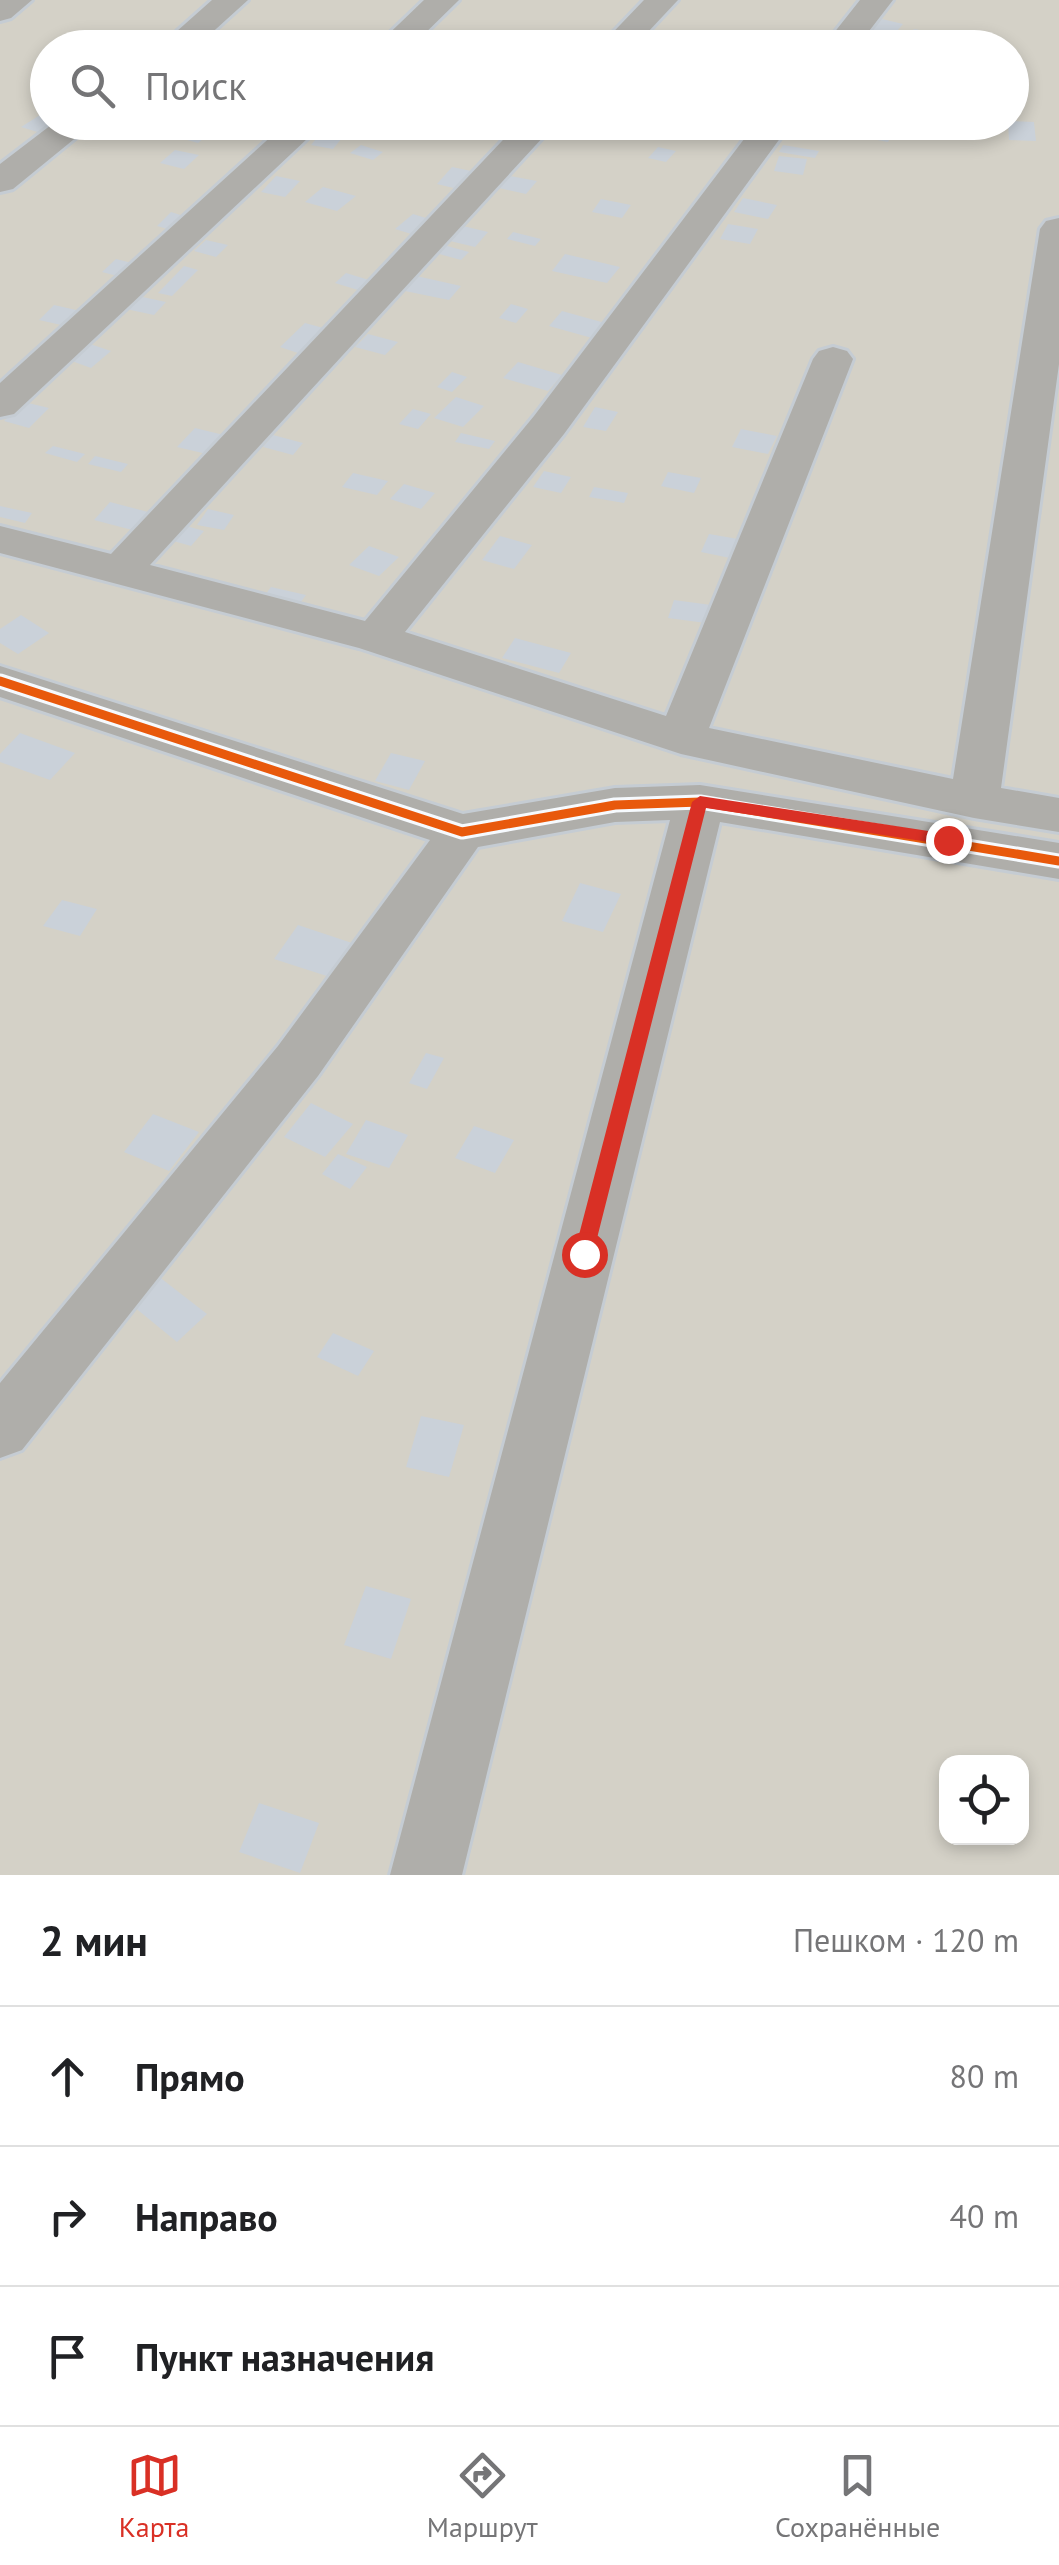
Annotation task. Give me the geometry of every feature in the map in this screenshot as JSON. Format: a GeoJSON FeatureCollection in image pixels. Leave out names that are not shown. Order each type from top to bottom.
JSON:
{"type":"FeatureCollection","features":[{"type":"Feature","properties":{"kind":"street"},"geometry":{"type":"LineString","coordinates":[[0,10],[16,0]]}},
{"type":"Feature","properties":{"kind":"street"},"geometry":{"type":"LineString","coordinates":[[196,30],[232,0]]}},
{"type":"Feature","properties":{"kind":"street"},"geometry":{"type":"LineString","coordinates":[[410,30],[444,0]]}},
{"type":"Feature","properties":{"kind":"street"},"geometry":{"type":"LineString","coordinates":[[632,30],[662,0]]}},
{"type":"Feature","properties":{"kind":"street"},"geometry":{"type":"LineString","coordinates":[[853,30],[878,0]]}},
{"type":"Feature","properties":{"kind":"street"},"geometry":{"type":"LineString","coordinates":[[0,181],[54,140]]}},
{"type":"Feature","properties":{"kind":"street"},"geometry":{"type":"LineString","coordinates":[[0,405],[288,140]]}},
{"type":"Feature","properties":{"kind":"street"},"geometry":{"type":"LineString","coordinates":[[118,573],[523,140]]}},
{"type":"Feature","properties":{"kind":"street"},"geometry":{"type":"LineString","coordinates":[[375,638],[549,425],[762,140]]}},
{"type":"Feature","properties":{"kind":"street"},"geometry":{"type":"LineString","coordinates":[[974,802],[1059,229]]}},
{"type":"Feature","properties":{"kind":"street"},"geometry":{"type":"LineString","coordinates":[[681,738],[832,358]]}},
{"type":"Feature","properties":{"kind":"street"},"geometry":{"type":"LineString","coordinates":[[0,540],[375,638],[681,738],[974,802],[1059,816]]}},
{"type":"Feature","properties":{"kind":"street"},"geometry":{"type":"LineString","coordinates":[[0,681],[462,832],[615,805],[700,802],[1059,861]]}},
{"type":"Feature","properties":{"kind":"street"},"geometry":{"type":"LineString","coordinates":[[426,1875],[700,802]]}},
{"type":"Feature","properties":{"kind":"street"},"geometry":{"type":"LineString","coordinates":[[0,1430],[298,1061],[462,832]]}},
{"type":"Feature","properties":{"kind":"shaded area"},"geometry":{"type":"Polygon","coordinates":[[[0,0],[1059,0],[1059,1875],[0,1875],[0,0]]]}},
{"type":"Feature","properties":{"kind":"building"},"geometry":{"type":"Polygon","coordinates":[[[882,19],[903,24],[898,30],[873,30],[882,19]]]}},
{"type":"Feature","properties":{"kind":"building"},"geometry":{"type":"Polygon","coordinates":[[[1029,122],[1034,122],[1036,141],[1009,140],[1029,140],[1029,122]]]}},
{"type":"Feature","properties":{"kind":"building"},"geometry":{"type":"Polygon","coordinates":[[[315,140],[340,140],[333,149],[311,145],[315,140]]]}},
{"type":"Feature","properties":{"kind":"building"},"geometry":{"type":"Polygon","coordinates":[[[361,145],[383,152],[373,160],[350,153],[361,145]]]}},
{"type":"Feature","properties":{"kind":"building"},"geometry":{"type":"Polygon","coordinates":[[[783,145],[819,151],[815,158],[779,152],[783,145]]]}},
{"type":"Feature","properties":{"kind":"building"},"geometry":{"type":"Polygon","coordinates":[[[658,147],[676,151],[666,162],[648,158],[658,147]]]}},
{"type":"Feature","properties":{"kind":"building"},"geometry":{"type":"Polygon","coordinates":[[[175,150],[199,155],[184,169],[160,163],[175,150]]]}},
{"type":"Feature","properties":{"kind":"building"},"geometry":{"type":"Polygon","coordinates":[[[779,156],[807,159],[803,175],[774,171],[779,156]]]}},
{"type":"Feature","properties":{"kind":"building"},"geometry":{"type":"Polygon","coordinates":[[[452,167],[481,173],[466,191],[437,184],[452,167]]]}},
{"type":"Feature","properties":{"kind":"building"},"geometry":{"type":"Polygon","coordinates":[[[276,176],[300,181],[285,197],[261,192],[276,176]]]}},
{"type":"Feature","properties":{"kind":"building"},"geometry":{"type":"Polygon","coordinates":[[[510,176],[537,181],[526,194],[499,188],[510,176]]]}},
{"type":"Feature","properties":{"kind":"building"},"geometry":{"type":"Polygon","coordinates":[[[323,187],[356,196],[337,211],[305,202],[323,187]]]}},
{"type":"Feature","properties":{"kind":"building"},"geometry":{"type":"Polygon","coordinates":[[[743,198],[777,205],[768,219],[734,212],[743,198]]]}},
{"type":"Feature","properties":{"kind":"building"},"geometry":{"type":"Polygon","coordinates":[[[601,199],[631,205],[622,218],[592,212],[601,199]]]}},
{"type":"Feature","properties":{"kind":"building"},"geometry":{"type":"Polygon","coordinates":[[[171,212],[193,219],[178,232],[157,226],[171,212]]]}},
{"type":"Feature","properties":{"kind":"building"},"geometry":{"type":"Polygon","coordinates":[[[413,214],[439,222],[421,237],[395,229],[413,214]]]}},
{"type":"Feature","properties":{"kind":"building"},"geometry":{"type":"Polygon","coordinates":[[[728,224],[758,229],[750,244],[720,239],[728,224]]]}},
{"type":"Feature","properties":{"kind":"building"},"geometry":{"type":"Polygon","coordinates":[[[463,226],[488,232],[475,247],[450,241],[463,226]]]}},
{"type":"Feature","properties":{"kind":"building"},"geometry":{"type":"Polygon","coordinates":[[[513,232],[541,239],[535,246],[507,239],[513,232]]]}},
{"type":"Feature","properties":{"kind":"building"},"geometry":{"type":"Polygon","coordinates":[[[206,240],[228,245],[216,257],[194,251],[206,240]]]}},
{"type":"Feature","properties":{"kind":"building"},"geometry":{"type":"Polygon","coordinates":[[[440,244],[469,252],[461,260],[432,252],[440,244]]]}},
{"type":"Feature","properties":{"kind":"building"},"geometry":{"type":"Polygon","coordinates":[[[565,254],[620,267],[607,283],[552,271],[565,254]]]}},
{"type":"Feature","properties":{"kind":"building"},"geometry":{"type":"Polygon","coordinates":[[[116,259],[140,265],[125,278],[102,272],[116,259]]]}},
{"type":"Feature","properties":{"kind":"building"},"geometry":{"type":"Polygon","coordinates":[[[184,266],[198,270],[172,296],[158,293],[184,266]]]}},
{"type":"Feature","properties":{"kind":"building"},"geometry":{"type":"Polygon","coordinates":[[[346,273],[369,280],[358,290],[335,283],[346,273]]]}},
{"type":"Feature","properties":{"kind":"building"},"geometry":{"type":"Polygon","coordinates":[[[412,275],[461,286],[449,300],[400,290],[412,275]]]}},
{"type":"Feature","properties":{"kind":"building"},"geometry":{"type":"Polygon","coordinates":[[[138,296],[166,302],[154,315],[126,309],[138,296]]]}},
{"type":"Feature","properties":{"kind":"building"},"geometry":{"type":"Polygon","coordinates":[[[511,304],[528,309],[516,323],[499,318],[511,304]]]}},
{"type":"Feature","properties":{"kind":"building"},"geometry":{"type":"Polygon","coordinates":[[[54,305],[85,312],[70,327],[39,320],[54,305]]]}},
{"type":"Feature","properties":{"kind":"building"},"geometry":{"type":"Polygon","coordinates":[[[562,311],[605,323],[592,338],[549,326],[562,311]]]}},
{"type":"Feature","properties":{"kind":"building"},"geometry":{"type":"Polygon","coordinates":[[[305,323],[327,329],[301,354],[280,347],[305,323]]]}},
{"type":"Feature","properties":{"kind":"building"},"geometry":{"type":"Polygon","coordinates":[[[368,334],[398,342],[385,355],[355,347],[368,334]]]}},
{"type":"Feature","properties":{"kind":"building"},"geometry":{"type":"Polygon","coordinates":[[[90,344],[111,351],[91,368],[69,360],[90,344]]]}},
{"type":"Feature","properties":{"kind":"building"},"geometry":{"type":"Polygon","coordinates":[[[518,362],[562,375],[548,391],[503,378],[518,362]]]}},
{"type":"Feature","properties":{"kind":"building"},"geometry":{"type":"Polygon","coordinates":[[[452,372],[467,377],[452,392],[437,387],[452,372]]]}},
{"type":"Feature","properties":{"kind":"building"},"geometry":{"type":"Polygon","coordinates":[[[456,397],[484,406],[463,427],[434,418],[456,397]]]}},
{"type":"Feature","properties":{"kind":"building"},"geometry":{"type":"Polygon","coordinates":[[[24,402],[49,408],[29,428],[4,421],[24,402]]]}},
{"type":"Feature","properties":{"kind":"building"},"geometry":{"type":"Polygon","coordinates":[[[595,407],[618,412],[606,431],[583,427],[595,407]]]}},
{"type":"Feature","properties":{"kind":"building"},"geometry":{"type":"Polygon","coordinates":[[[413,409],[431,414],[418,429],[399,424],[413,409]]]}},
{"type":"Feature","properties":{"kind":"building"},"geometry":{"type":"Polygon","coordinates":[[[195,428],[228,436],[211,455],[177,447],[195,428]]]}},
{"type":"Feature","properties":{"kind":"building"},"geometry":{"type":"Polygon","coordinates":[[[741,429],[777,436],[768,454],[732,447],[741,429]]]}},
{"type":"Feature","properties":{"kind":"building"},"geometry":{"type":"Polygon","coordinates":[[[461,433],[495,441],[489,449],[455,442],[461,433]]]}},
{"type":"Feature","properties":{"kind":"building"},"geometry":{"type":"Polygon","coordinates":[[[273,435],[303,443],[293,455],[263,447],[273,435]]]}},
{"type":"Feature","properties":{"kind":"building"},"geometry":{"type":"Polygon","coordinates":[[[53,446],[85,454],[77,462],[45,453],[53,446]]]}},
{"type":"Feature","properties":{"kind":"building"},"geometry":{"type":"Polygon","coordinates":[[[95,456],[128,464],[121,472],[88,464],[95,456]]]}},
{"type":"Feature","properties":{"kind":"building"},"geometry":{"type":"Polygon","coordinates":[[[544,471],[571,477],[561,493],[533,487],[544,471]]]}},
{"type":"Feature","properties":{"kind":"building"},"geometry":{"type":"Polygon","coordinates":[[[668,472],[701,478],[694,493],[661,486],[668,472]]]}},
{"type":"Feature","properties":{"kind":"building"},"geometry":{"type":"Polygon","coordinates":[[[353,473],[388,481],[377,495],[342,487],[353,473]]]}},
{"type":"Feature","properties":{"kind":"building"},"geometry":{"type":"Polygon","coordinates":[[[404,484],[435,493],[421,509],[390,499],[404,484]]]}},
{"type":"Feature","properties":{"kind":"building"},"geometry":{"type":"Polygon","coordinates":[[[594,487],[628,493],[624,503],[589,497],[594,487]]]}},
{"type":"Feature","properties":{"kind":"building"},"geometry":{"type":"Polygon","coordinates":[[[110,502],[152,513],[136,531],[94,520],[110,502]]]}},
{"type":"Feature","properties":{"kind":"building"},"geometry":{"type":"Polygon","coordinates":[[[0,506],[32,513],[25,523],[0,517],[0,506]]]}},
{"type":"Feature","properties":{"kind":"building"},"geometry":{"type":"Polygon","coordinates":[[[208,509],[234,515],[224,530],[197,525],[208,509]]]}},
{"type":"Feature","properties":{"kind":"building"},"geometry":{"type":"Polygon","coordinates":[[[183,525],[204,531],[191,546],[170,540],[183,525]]]}},
{"type":"Feature","properties":{"kind":"building"},"geometry":{"type":"Polygon","coordinates":[[[709,534],[738,539],[730,558],[701,552],[709,534]]]}},
{"type":"Feature","properties":{"kind":"building"},"geometry":{"type":"Polygon","coordinates":[[[500,536],[532,545],[514,569],[482,560],[500,536]]]}},
{"type":"Feature","properties":{"kind":"building"},"geometry":{"type":"Polygon","coordinates":[[[369,546],[399,557],[379,576],[349,565],[369,546]]]}},
{"type":"Feature","properties":{"kind":"building"},"geometry":{"type":"Polygon","coordinates":[[[271,587],[306,595],[297,607],[262,599],[271,587]]]}},
{"type":"Feature","properties":{"kind":"building"},"geometry":{"type":"Polygon","coordinates":[[[674,600],[711,605],[706,623],[668,618],[674,600]]]}},
{"type":"Feature","properties":{"kind":"building"},"geometry":{"type":"Polygon","coordinates":[[[21,615],[49,633],[18,654],[0,643],[0,629],[21,615]]]}},
{"type":"Feature","properties":{"kind":"building"},"geometry":{"type":"Polygon","coordinates":[[[515,638],[571,653],[559,673],[502,658],[515,638]]]}},
{"type":"Feature","properties":{"kind":"building"},"geometry":{"type":"Polygon","coordinates":[[[20,733],[75,753],[50,780],[0,762],[0,754],[20,733]]]}},
{"type":"Feature","properties":{"kind":"building"},"geometry":{"type":"Polygon","coordinates":[[[391,753],[425,761],[409,790],[375,781],[391,753]]]}},
{"type":"Feature","properties":{"kind":"building"},"geometry":{"type":"Polygon","coordinates":[[[580,883],[621,894],[603,932],[562,921],[580,883]]]}},
{"type":"Feature","properties":{"kind":"building"},"geometry":{"type":"Polygon","coordinates":[[[62,900],[97,909],[80,936],[43,926],[62,900]]]}},
{"type":"Feature","properties":{"kind":"building"},"geometry":{"type":"Polygon","coordinates":[[[298,925],[355,944],[333,978],[274,959],[298,925]]]}},
{"type":"Feature","properties":{"kind":"building"},"geometry":{"type":"Polygon","coordinates":[[[426,1053],[444,1058],[427,1089],[409,1083],[426,1053]]]}},
{"type":"Feature","properties":{"kind":"building"},"geometry":{"type":"Polygon","coordinates":[[[311,1103],[353,1124],[325,1157],[284,1137],[311,1103]]]}},
{"type":"Feature","properties":{"kind":"building"},"geometry":{"type":"Polygon","coordinates":[[[153,1114],[199,1132],[169,1171],[124,1152],[153,1114]]]}},
{"type":"Feature","properties":{"kind":"building"},"geometry":{"type":"Polygon","coordinates":[[[366,1120],[408,1135],[389,1168],[346,1154],[366,1120]]]}},
{"type":"Feature","properties":{"kind":"building"},"geometry":{"type":"Polygon","coordinates":[[[474,1126],[514,1140],[495,1173],[455,1158],[474,1126]]]}},
{"type":"Feature","properties":{"kind":"building"},"geometry":{"type":"Polygon","coordinates":[[[338,1154],[367,1167],[350,1189],[322,1174],[338,1154]]]}},
{"type":"Feature","properties":{"kind":"building"},"geometry":{"type":"Polygon","coordinates":[[[158,1276],[207,1314],[177,1342],[128,1302],[158,1276]]]}},
{"type":"Feature","properties":{"kind":"building"},"geometry":{"type":"Polygon","coordinates":[[[333,1333],[374,1351],[358,1376],[317,1357],[333,1333]]]}},
{"type":"Feature","properties":{"kind":"building"},"geometry":{"type":"Polygon","coordinates":[[[421,1416],[464,1425],[449,1477],[406,1467],[421,1416]]]}},
{"type":"Feature","properties":{"kind":"building"},"geometry":{"type":"Polygon","coordinates":[[[366,1586],[411,1599],[391,1659],[344,1645],[366,1586]]]}},
{"type":"Feature","properties":{"kind":"building"},"geometry":{"type":"Polygon","coordinates":[[[259,1803],[319,1823],[300,1873],[239,1852],[259,1803]]]}},
{"type":"Feature","properties":{"kind":"cycle path"},"geometry":{"type":"LineString","coordinates":[[0,681],[462,832],[615,805],[700,802],[1059,861]]}},
{"type":"Feature","properties":{"kind":"route"},"geometry":{"type":"LineString","coordinates":[[584,1254],[700,802],[948,840]]}}]}
